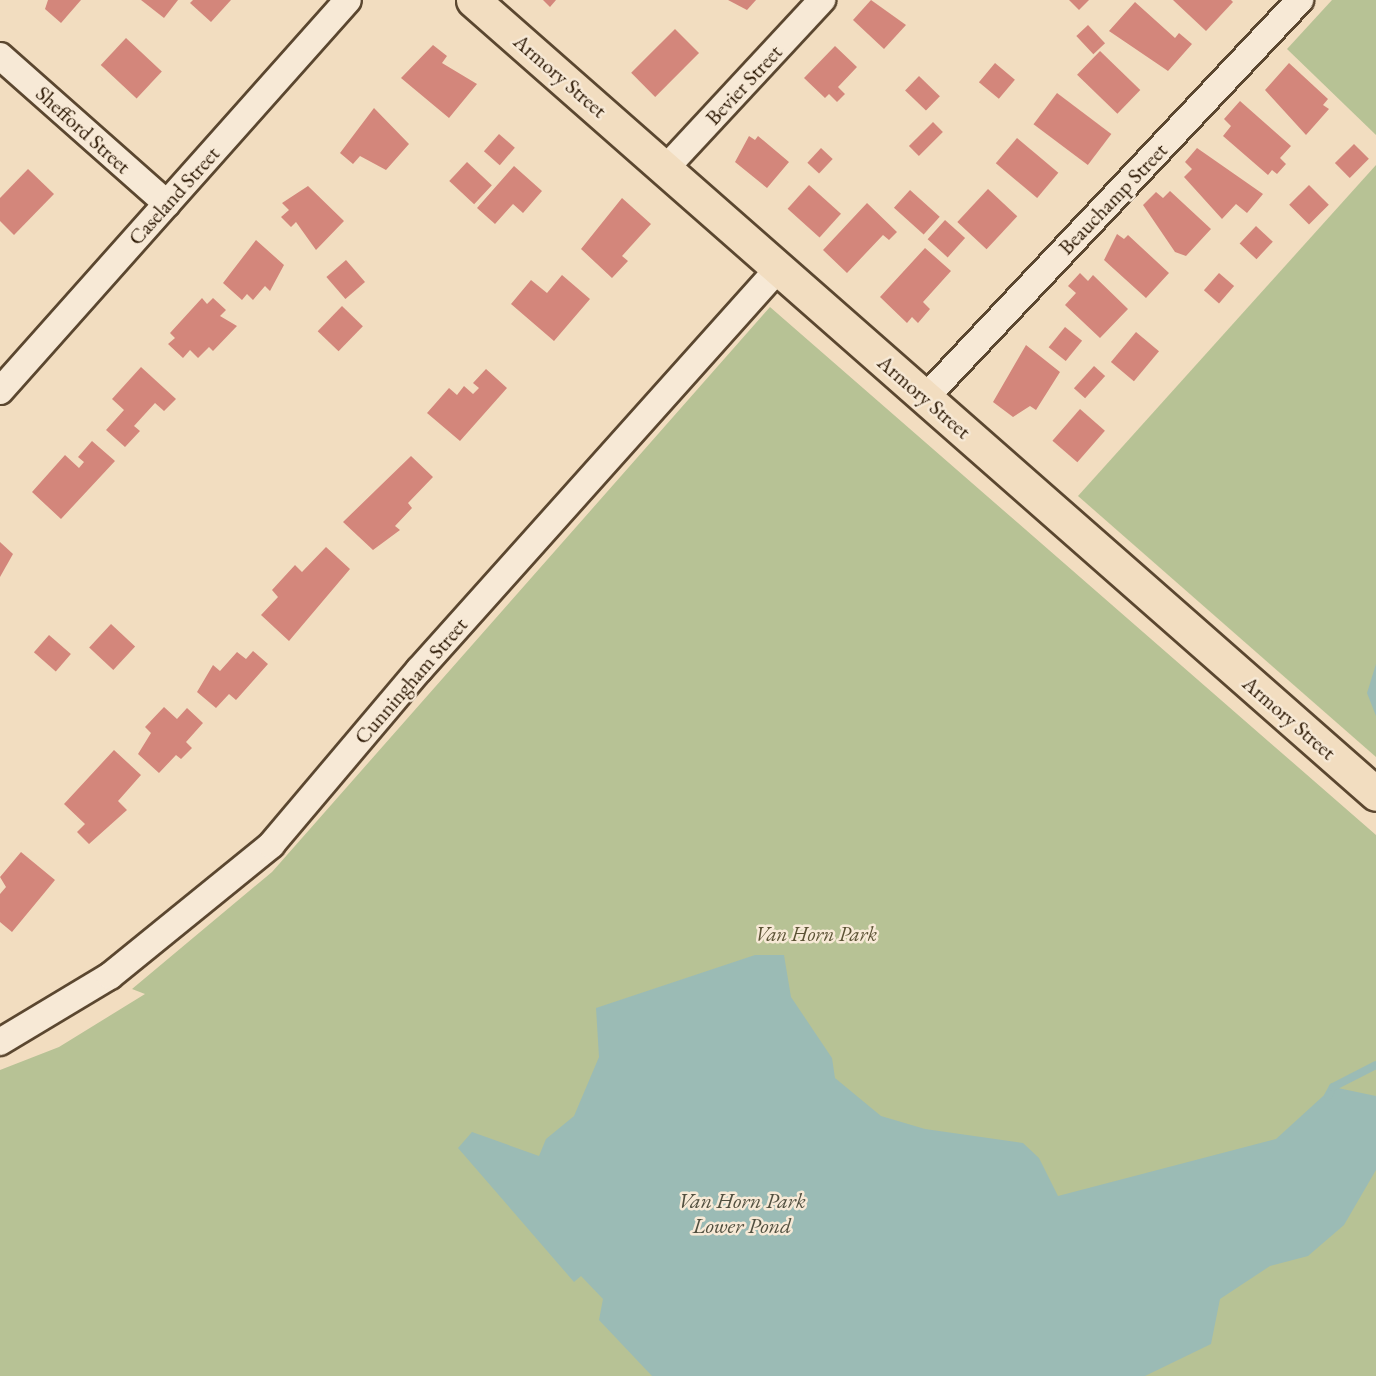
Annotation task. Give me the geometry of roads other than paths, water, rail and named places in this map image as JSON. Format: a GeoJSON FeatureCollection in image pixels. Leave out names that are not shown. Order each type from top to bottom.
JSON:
{"type":"FeatureCollection","features":[{"type":"Feature","properties":{"kind":"main road","name":"Armory Street"},"geometry":{"type":"LineString","coordinates":[[473,0],[1376,795]]}},
{"type":"Feature","properties":{"kind":"street","name":"Caseland Street"},"geometry":{"type":"LineString","coordinates":[[0,391],[348,0]]}},
{"type":"Feature","properties":{"kind":"street","name":"Bevier Street"},"geometry":{"type":"LineString","coordinates":[[665,169],[822,0]]}},
{"type":"Feature","properties":{"kind":"street","name":"Beauchamp Street"},"geometry":{"type":"LineString","coordinates":[[925,398],[1300,0]]}},
{"type":"Feature","properties":{"kind":"street","name":"Shefford Street"},"geometry":{"type":"LineString","coordinates":[[0,56],[167,204]]}},
{"type":"Feature","properties":{"kind":"street","name":"Cunningham Street"},"geometry":{"type":"LineString","coordinates":[[0,1042],[110,976],[271,845],[419,670],[778,269]]}},
{"type":"Feature","properties":{"kind":"water"},"geometry":{"type":"Polygon","coordinates":[[[1376,664],[1376,716],[1367,693],[1376,664]]]}},
{"type":"Feature","properties":{"kind":"water","name":"Van Horn Park Lower Pond"},"geometry":{"type":"Polygon","coordinates":[[[755,955],[784,955],[791,997],[832,1058],[835,1078],[881,1116],[925,1129],[1023,1143],[1039,1158],[1058,1196],[1276,1139],[1333,1087],[1376,1096],[1376,1170],[1344,1225],[1308,1256],[1270,1266],[1220,1299],[1211,1344],[1145,1376],[652,1376],[599,1320],[603,1299],[581,1276],[574,1282],[458,1148],[472,1132],[539,1156],[546,1139],[574,1116],[599,1057],[596,1008],[755,955]]]}},
{"type":"Feature","properties":{"kind":"waterway"},"geometry":{"type":"LineString","coordinates":[[1328,1096],[1333,1087],[1376,1065]]}},
{"type":"Feature","properties":{"kind":"park label","name":"Van Horn Park"},"geometry":{"type":"Point","coordinates":[816,934]}}]}
